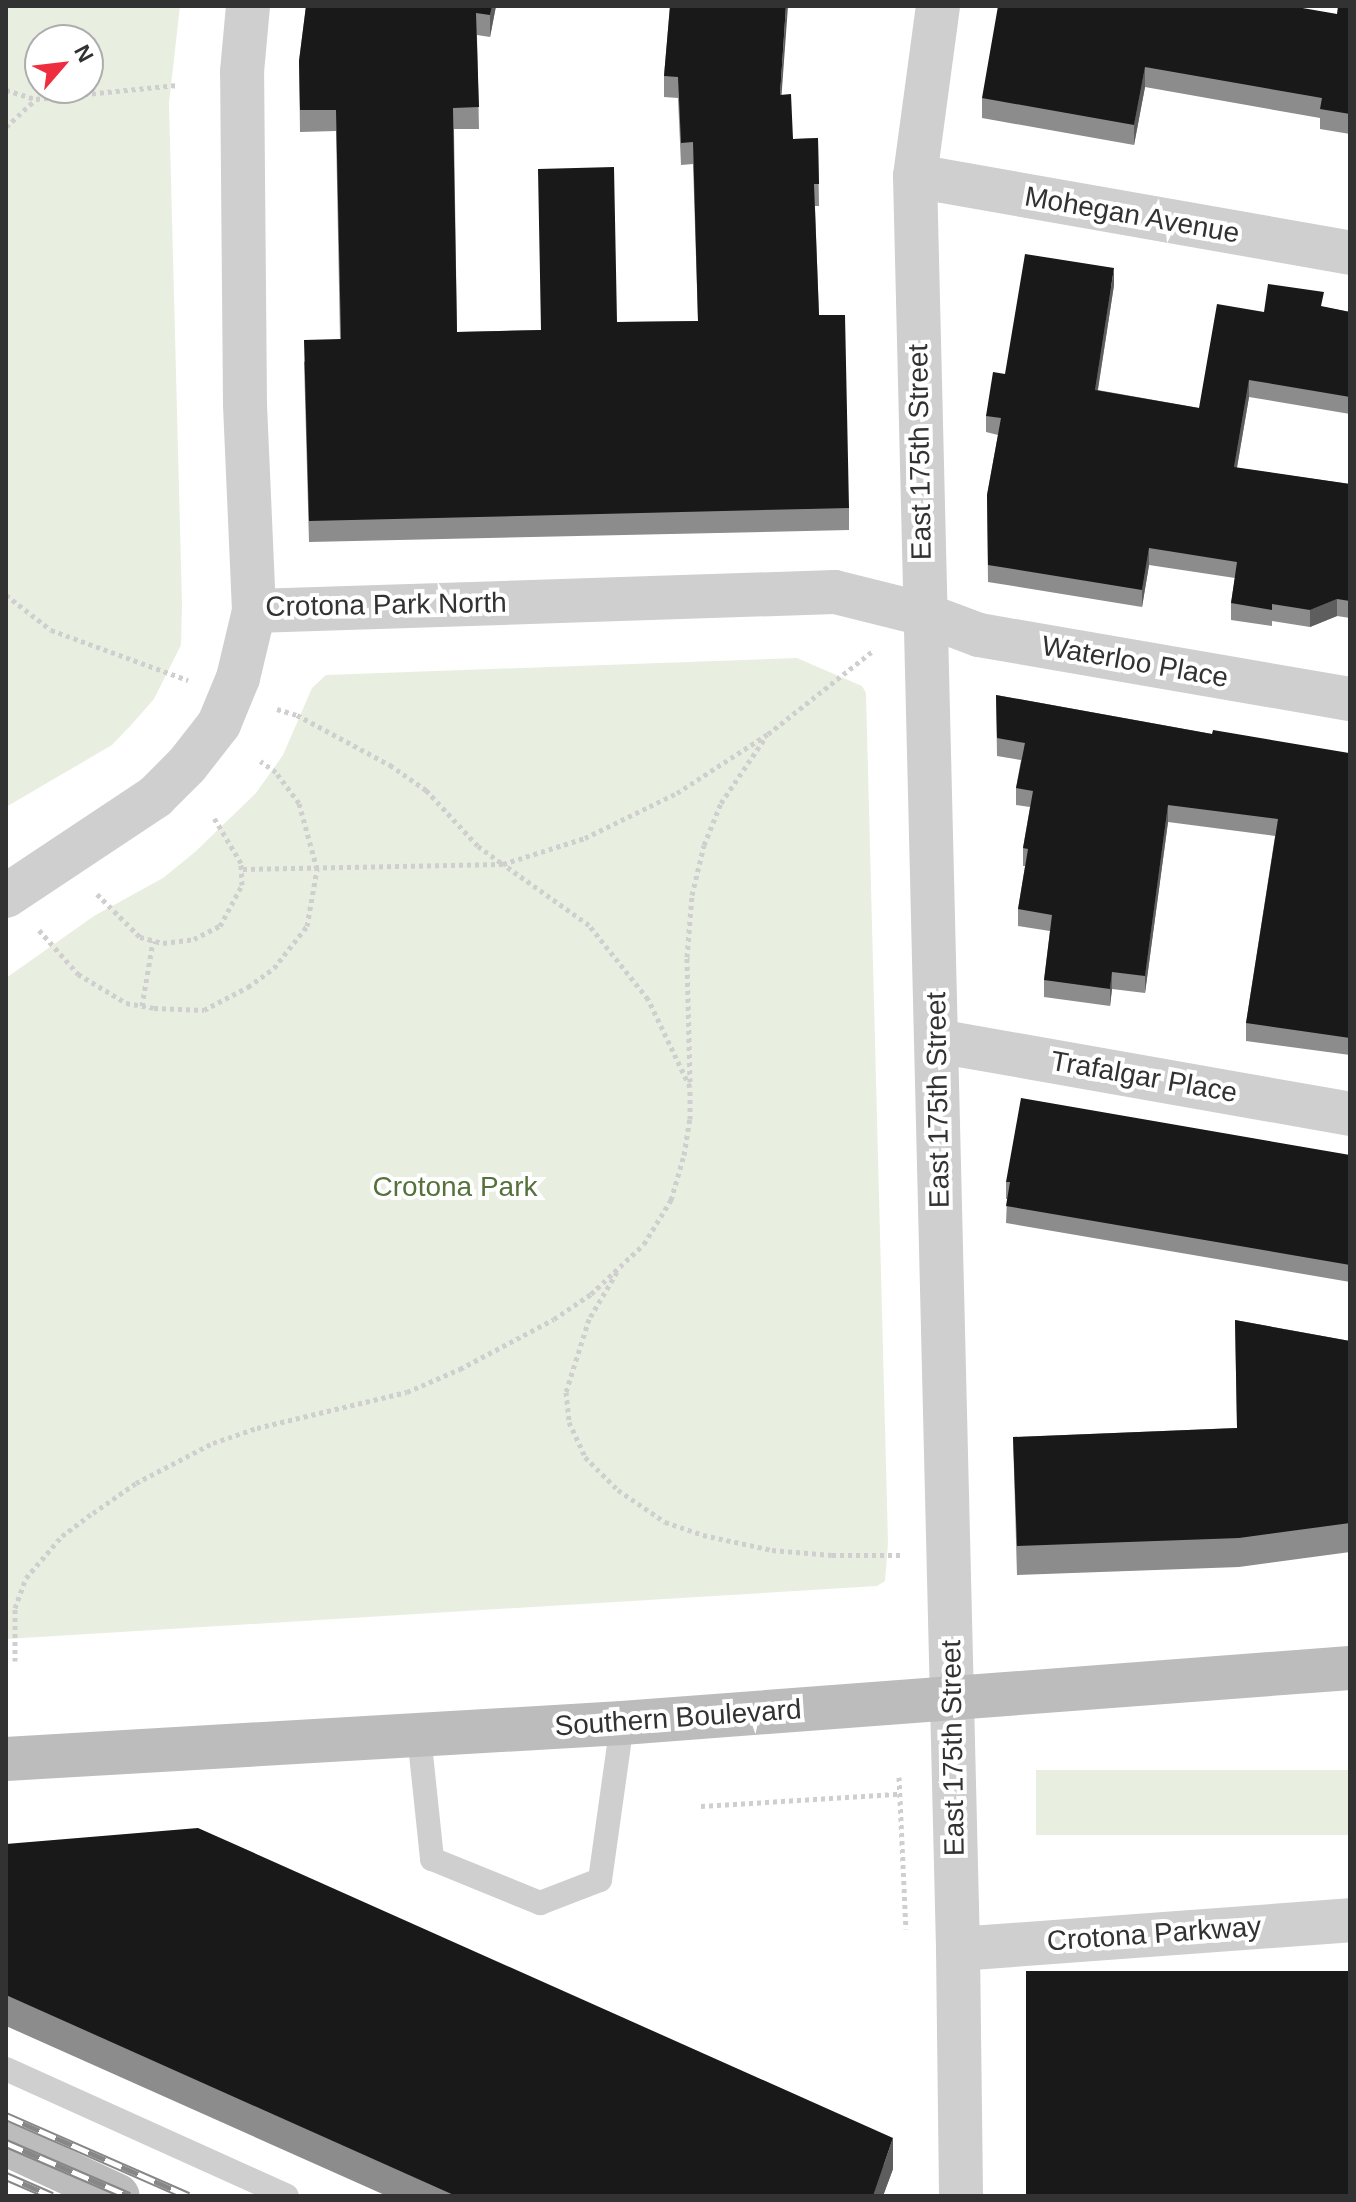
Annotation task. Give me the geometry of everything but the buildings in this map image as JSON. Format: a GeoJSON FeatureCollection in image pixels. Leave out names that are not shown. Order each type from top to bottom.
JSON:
{"type":"FeatureCollection","features":[{"type":"Feature","properties":{"kind":"main road","name":"Southern Boulevard"},"geometry":{"type":"LineString","coordinates":[[6,1759],[622,1723],[1350,1668]]}},
{"type":"Feature","properties":{"kind":"main road"},"geometry":{"type":"LineString","coordinates":[[6,2144],[118,2196]]}},
{"type":"Feature","properties":{"kind":"street","name":"Crotona Park North"},"geometry":{"type":"LineString","coordinates":[[248,6],[242,72],[244,373],[254,611],[835,592],[923,614]]}},
{"type":"Feature","properties":{"kind":"street","name":"East 175th Street"},"geometry":{"type":"LineString","coordinates":[[938,6],[915,176],[923,614],[937,1041],[958,1949],[961,2196]]}},
{"type":"Feature","properties":{"kind":"street","name":"Mohegan Avenue"},"geometry":{"type":"LineString","coordinates":[[915,176],[1350,253]]}},
{"type":"Feature","properties":{"kind":"street"},"geometry":{"type":"LineString","coordinates":[[6,896],[155,797],[187,765],[219,724],[238,678],[254,611]]}},
{"type":"Feature","properties":{"kind":"street","name":"Waterloo Place"},"geometry":{"type":"LineString","coordinates":[[923,614],[979,635],[1350,699]]}},
{"type":"Feature","properties":{"kind":"street","name":"Trafalgar Place"},"geometry":{"type":"LineString","coordinates":[[937,1041],[1350,1114]]}},
{"type":"Feature","properties":{"kind":"street","name":"Crotona Parkway"},"geometry":{"type":"LineString","coordinates":[[958,1949],[1350,1920]]}},
{"type":"Feature","properties":{"kind":"lane"},"geometry":{"type":"LineString","coordinates":[[419,1735],[432,1859],[540,1903],[600,1880],[622,1723]]}},
{"type":"Feature","properties":{"kind":"lane"},"geometry":{"type":"LineString","coordinates":[[6,2069],[287,2196]]}},
{"type":"Feature","properties":{"kind":"path"},"geometry":{"type":"LineString","coordinates":[[104,92],[177,85]]}},
{"type":"Feature","properties":{"kind":"path"},"geometry":{"type":"LineString","coordinates":[[6,127],[31,104]]}},
{"type":"Feature","properties":{"kind":"path"},"geometry":{"type":"LineString","coordinates":[[6,595],[51,630],[178,677]]}},
{"type":"Feature","properties":{"kind":"path"},"geometry":{"type":"LineString","coordinates":[[241,869],[503,864],[585,838],[638,815],[723,766],[871,652]]}},
{"type":"Feature","properties":{"kind":"path"},"geometry":{"type":"LineString","coordinates":[[285,711],[351,743],[426,790],[478,846],[573,911],[619,958],[663,1026],[690,1087]]}},
{"type":"Feature","properties":{"kind":"path"},"geometry":{"type":"LineString","coordinates":[[15,1661],[15,1608],[26,1578],[62,1536],[136,1483],[213,1443],[257,1428],[407,1392],[460,1369],[554,1319],[591,1294],[644,1244],[671,1200],[690,1119],[687,957],[692,895],[704,845],[721,803],[768,734]]}},
{"type":"Feature","properties":{"kind":"path"},"geometry":{"type":"LineString","coordinates":[[39,930],[78,974],[126,1003],[142,1006],[204,1010],[274,968],[307,926],[317,869],[299,803],[276,772],[260,761]]}},
{"type":"Feature","properties":{"kind":"path"},"geometry":{"type":"LineString","coordinates":[[97,894],[140,937],[153,941],[163,943],[194,939],[220,926],[242,885],[241,869],[224,829],[213,816]]}},
{"type":"Feature","properties":{"kind":"path"},"geometry":{"type":"LineString","coordinates":[[142,1006],[153,941]]}},
{"type":"Feature","properties":{"kind":"path"},"geometry":{"type":"LineString","coordinates":[[621,1266],[589,1319],[566,1392],[569,1422],[585,1457],[618,1490],[665,1522],[703,1535],[772,1550],[832,1555],[900,1555]]}},
{"type":"Feature","properties":{"kind":"path"},"geometry":{"type":"LineString","coordinates":[[899,1777],[906,1936]]}},
{"type":"Feature","properties":{"kind":"path"},"geometry":{"type":"LineString","coordinates":[[701,1806],[913,1794]]}},
{"type":"Feature","properties":{"kind":"green space"},"geometry":{"type":"Polygon","coordinates":[[[6,6],[180,6],[169,103],[181,645],[154,699],[112,745],[6,807],[6,6]]]}},
{"type":"Feature","properties":{"kind":"green space","name":"Crotona Park"},"geometry":{"type":"Polygon","coordinates":[[[797,658],[862,686],[866,693],[888,1543],[885,1581],[877,1586],[6,1639],[6,978],[94,916],[163,878],[195,852],[256,793],[283,755],[312,688],[326,675],[797,658]]]}},
{"type":"Feature","properties":{"kind":"green space"},"geometry":{"type":"Polygon","coordinates":[[[1036,1770],[1350,1770],[1350,1835],[1036,1835],[1036,1770]]]}},
{"type":"Feature","properties":{"kind":"railway"},"geometry":{"type":"LineString","coordinates":[[6,2116],[188,2196]]}},
{"type":"Feature","properties":{"kind":"railway"},"geometry":{"type":"LineString","coordinates":[[6,2143],[129,2196]]}},
{"type":"Feature","properties":{"kind":"railway"},"geometry":{"type":"LineString","coordinates":[[6,2176],[52,2196]]}}]}
